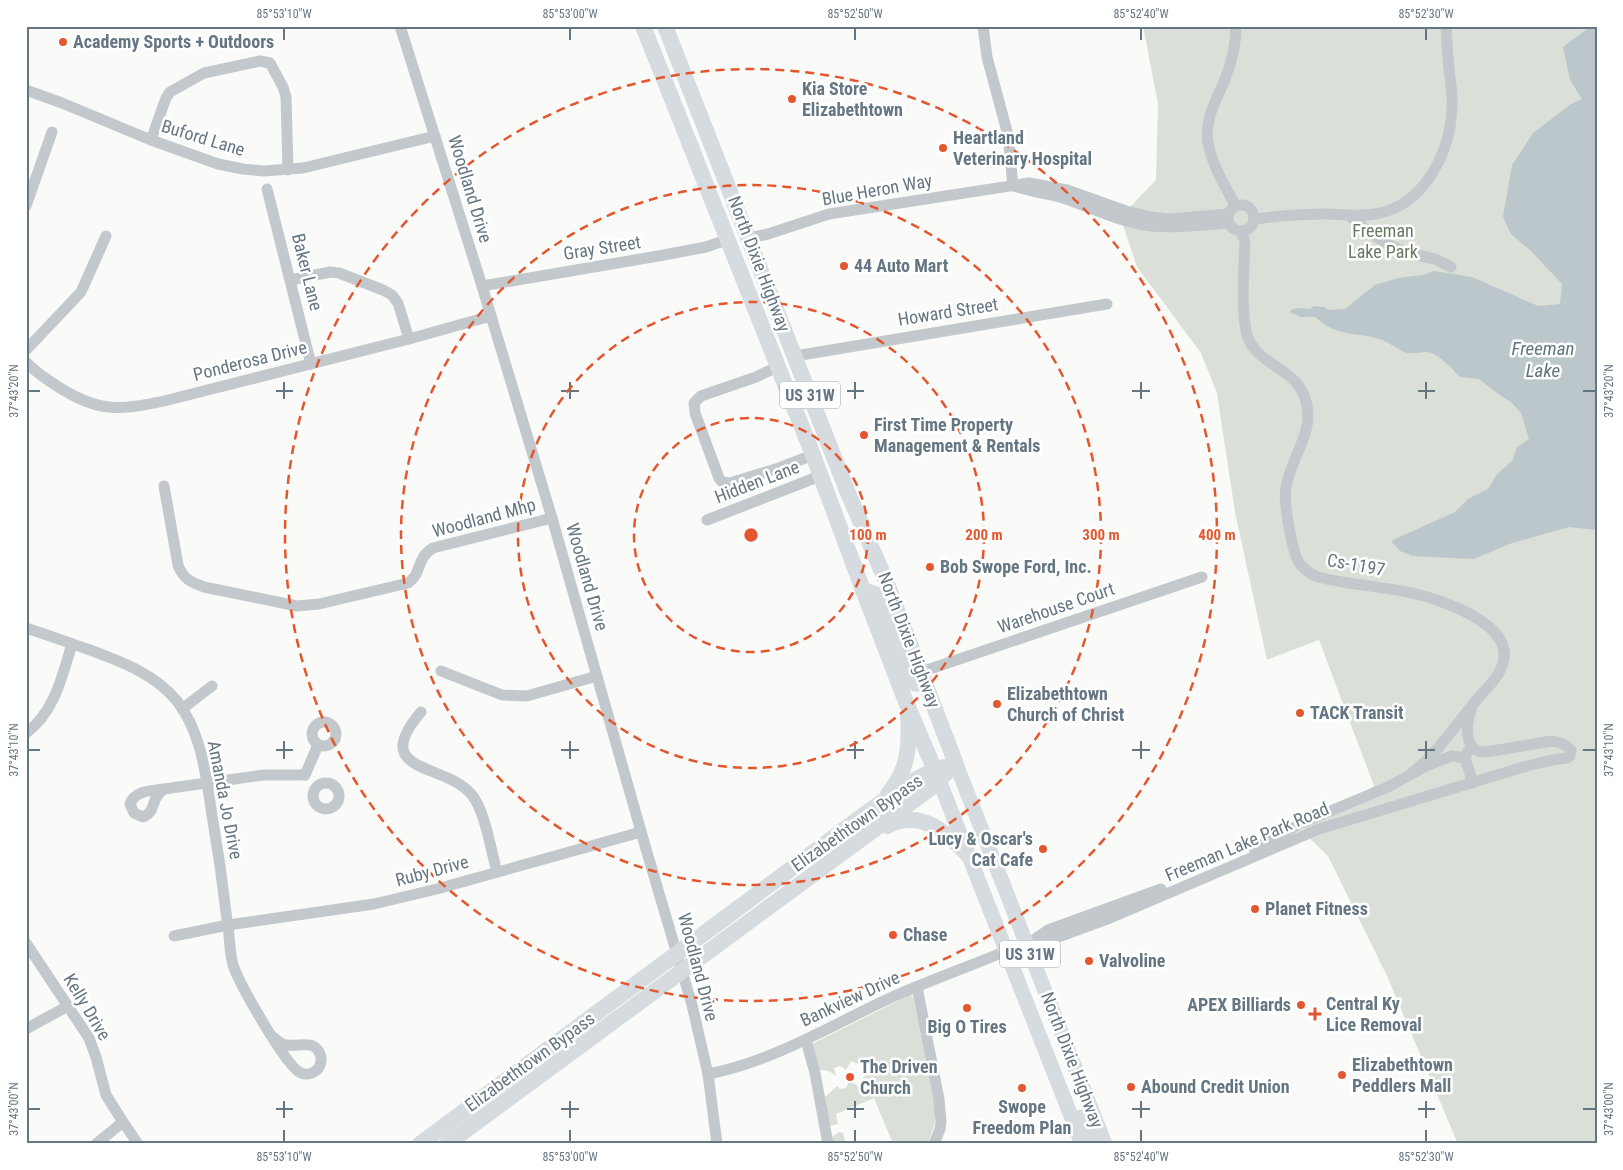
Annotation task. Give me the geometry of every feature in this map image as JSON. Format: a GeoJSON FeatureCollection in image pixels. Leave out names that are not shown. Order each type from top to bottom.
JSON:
{"type":"FeatureCollection","features":[{"type":"Feature","properties":{"kind":"highway","name":"North Dixie Highway"},"geometry":{"type":"LineString","coordinates":[[643,26],[726,240],[813,455],[906,702]]}},
{"type":"Feature","properties":{"kind":"highway"},"geometry":{"type":"LineString","coordinates":[[654,26],[732,217],[737,226],[749,238]]}},
{"type":"Feature","properties":{"kind":"highway","name":"North Dixie Highway"},"geometry":{"type":"LineString","coordinates":[[666,29],[837,464],[922,672],[956,764]]}},
{"type":"Feature","properties":{"kind":"highway"},"geometry":{"type":"LineString","coordinates":[[726,240],[737,242],[746,253],[809,410],[837,464]]}},
{"type":"Feature","properties":{"kind":"highway"},"geometry":{"type":"LineString","coordinates":[[800,423],[819,443],[860,548],[866,553],[874,552]]}},
{"type":"Feature","properties":{"kind":"highway"},"geometry":{"type":"LineString","coordinates":[[863,590],[875,594],[879,600],[892,634],[917,686],[924,698],[935,706]]}},
{"type":"Feature","properties":{"kind":"highway"},"geometry":{"type":"LineString","coordinates":[[861,817],[884,798],[893,787],[906,763],[909,738],[906,702]]}},
{"type":"Feature","properties":{"kind":"highway","name":"US 31W"},"geometry":{"type":"LineString","coordinates":[[906,702],[937,775]]}},
{"type":"Feature","properties":{"kind":"highway","name":"Elizabethtown Bypass"},"geometry":{"type":"LineString","coordinates":[[420,1144],[861,817],[908,784],[937,775],[956,764]]}},
{"type":"Feature","properties":{"kind":"highway","name":"Elizabethtown Bypass"},"geometry":{"type":"LineString","coordinates":[[447,1144],[932,787],[937,775]]}},
{"type":"Feature","properties":{"kind":"highway"},"geometry":{"type":"LineString","coordinates":[[862,838],[894,822],[916,820],[939,828],[969,857]]}},
{"type":"Feature","properties":{"kind":"main road","name":"North Dixie Highway"},"geometry":{"type":"LineString","coordinates":[[956,764],[1032,940],[1066,1045],[1105,1144]]}},
{"type":"Feature","properties":{"kind":"main road","name":"North Dixie Highway"},"geometry":{"type":"LineString","coordinates":[[937,775],[1082,1144]]}},
{"type":"Feature","properties":{"kind":"main road"},"geometry":{"type":"LineString","coordinates":[[969,857],[980,866],[996,911],[1005,926],[1015,938],[1032,940]]}},
{"type":"Feature","properties":{"kind":"main road"},"geometry":{"type":"LineString","coordinates":[[1006,950],[1019,960],[1055,1038],[1066,1045]]}},
{"type":"Feature","properties":{"kind":"main road"},"geometry":{"type":"LineString","coordinates":[[1037,1028],[1045,1033],[1067,1088],[1095,1144]]}},
{"type":"Feature","properties":{"kind":"street","name":"Woodland Drive"},"geometry":{"type":"LineString","coordinates":[[400,26],[482,286],[552,518],[692,1005],[708,1074],[717,1144]]}},
{"type":"Feature","properties":{"kind":"street"},"geometry":{"type":"LineString","coordinates":[[983,26],[987,57],[1008,135],[1014,186]]}},
{"type":"Feature","properties":{"kind":"street"},"geometry":{"type":"LineString","coordinates":[[1231,215],[1241,205],[1247,206],[1254,214],[1254,219],[1250,227],[1241,231],[1236,230],[1231,215],[1234,202],[1212,157],[1207,132],[1210,114],[1231,63],[1236,26]]}},
{"type":"Feature","properties":{"kind":"street"},"geometry":{"type":"LineString","coordinates":[[1254,219],[1304,214],[1373,215],[1399,206],[1420,190],[1436,168],[1447,139],[1452,115],[1452,91],[1446,26]]}},
{"type":"Feature","properties":{"kind":"street"},"geometry":{"type":"LineString","coordinates":[[150,140],[170,92],[204,73],[260,61],[270,63],[283,87],[286,97],[288,170]]}},
{"type":"Feature","properties":{"kind":"street","name":"Buford Lane"},"geometry":{"type":"LineString","coordinates":[[26,90],[150,140],[218,164],[253,171],[303,168],[435,136]]}},
{"type":"Feature","properties":{"kind":"street"},"geometry":{"type":"LineString","coordinates":[[26,206],[52,132]]}},
{"type":"Feature","properties":{"kind":"street","name":"Blue Heron Way"},"geometry":{"type":"LineString","coordinates":[[749,238],[768,234],[828,214],[1029,183],[1067,190],[1126,211],[1151,217],[1169,219],[1231,215]]}},
{"type":"Feature","properties":{"kind":"street","name":"Baker Lane"},"geometry":{"type":"LineString","coordinates":[[267,189],[312,364]]}},
{"type":"Feature","properties":{"kind":"street"},"geometry":{"type":"LineString","coordinates":[[1348,215],[1372,234],[1393,247],[1451,267]]}},
{"type":"Feature","properties":{"kind":"street","name":"Cs-1197"},"geometry":{"type":"LineString","coordinates":[[1241,231],[1245,242],[1245,322],[1250,341],[1261,355],[1293,379],[1307,404],[1308,421],[1306,430],[1285,488],[1289,525],[1299,563],[1310,574],[1318,577],[1392,589],[1436,600],[1474,617],[1489,627],[1500,640],[1504,662],[1492,681],[1438,748],[1410,774]]}},
{"type":"Feature","properties":{"kind":"street"},"geometry":{"type":"LineString","coordinates":[[26,350],[81,292],[106,236]]}},
{"type":"Feature","properties":{"kind":"street","name":"Gray Street"},"geometry":{"type":"LineString","coordinates":[[482,286],[656,257],[726,240]]}},
{"type":"Feature","properties":{"kind":"street"},"geometry":{"type":"LineString","coordinates":[[291,280],[330,272],[339,273],[383,290],[392,295],[398,302],[409,339]]}},
{"type":"Feature","properties":{"kind":"street","name":"Howard Street"},"geometry":{"type":"LineString","coordinates":[[795,356],[1107,304]]}},
{"type":"Feature","properties":{"kind":"street","name":"Ponderosa Drive"},"geometry":{"type":"LineString","coordinates":[[26,362],[46,379],[75,398],[107,408],[125,408],[164,401],[312,364],[491,316]]}},
{"type":"Feature","properties":{"kind":"street"},"geometry":{"type":"LineString","coordinates":[[777,367],[756,377],[701,396],[694,403],[695,413],[719,478],[722,482],[730,483],[813,455]]}},
{"type":"Feature","properties":{"kind":"street","name":"Hidden Lane"},"geometry":{"type":"LineString","coordinates":[[707,520],[820,476]]}},
{"type":"Feature","properties":{"kind":"street","name":"Woodland Mhp"},"geometry":{"type":"LineString","coordinates":[[164,486],[178,565],[180,572],[185,578],[204,587],[296,606],[319,604],[408,582],[413,580],[416,575],[421,558],[433,548],[552,518]]}},
{"type":"Feature","properties":{"kind":"street","name":"Warehouse Court"},"geometry":{"type":"LineString","coordinates":[[922,672],[1202,577]]}},
{"type":"Feature","properties":{"kind":"street","name":"Amanda Jo Drive"},"geometry":{"type":"LineString","coordinates":[[26,628],[116,660],[143,672],[170,693],[182,709],[196,736],[207,782],[231,956],[236,974],[273,1038]]}},
{"type":"Feature","properties":{"kind":"street"},"geometry":{"type":"LineString","coordinates":[[26,733],[39,721],[52,702],[72,644]]}},
{"type":"Feature","properties":{"kind":"street"},"geometry":{"type":"LineString","coordinates":[[440,671],[502,695],[513,696],[527,696],[597,676]]}},
{"type":"Feature","properties":{"kind":"street"},"geometry":{"type":"LineString","coordinates":[[182,709],[212,686]]}},
{"type":"Feature","properties":{"kind":"street"},"geometry":{"type":"LineString","coordinates":[[1473,703],[1468,718],[1470,746],[1465,758],[1473,783]]}},
{"type":"Feature","properties":{"kind":"street"},"geometry":{"type":"LineString","coordinates":[[421,712],[405,734],[403,744],[405,754],[416,764],[458,784],[472,795],[482,816],[497,872]]}},
{"type":"Feature","properties":{"kind":"street","name":"Freeman Lake Park Road"},"geometry":{"type":"LineString","coordinates":[[1032,940],[1050,940],[1110,918],[1319,829],[1544,762],[1567,758],[1572,750],[1565,744],[1552,741],[1480,752],[1470,746]]}},
{"type":"Feature","properties":{"kind":"street"},"geometry":{"type":"LineString","coordinates":[[305,775],[318,745]]}},
{"type":"Feature","properties":{"kind":"street"},"geometry":{"type":"LineString","coordinates":[[1410,774],[1452,756],[1465,758]]}},
{"type":"Feature","properties":{"kind":"street","name":"Freeman Lake Park Road"},"geometry":{"type":"LineString","coordinates":[[1032,940],[1048,930],[1160,889],[1265,844],[1304,822],[1388,787],[1410,774]]}},
{"type":"Feature","properties":{"kind":"street"},"geometry":{"type":"LineString","coordinates":[[164,789],[263,775],[305,775],[317,788]]}},
{"type":"Feature","properties":{"kind":"street","name":"Ruby Drive"},"geometry":{"type":"LineString","coordinates":[[174,936],[228,925],[374,904],[641,832]]}},
{"type":"Feature","properties":{"kind":"street","name":"Kelly Drive"},"geometry":{"type":"LineString","coordinates":[[26,943],[79,1022],[93,1047],[106,1095],[138,1144]]}},
{"type":"Feature","properties":{"kind":"street","name":"Bankview Drive"},"geometry":{"type":"LineString","coordinates":[[708,1074],[772,1056],[891,998],[1006,950]]}},
{"type":"Feature","properties":{"kind":"street"},"geometry":{"type":"LineString","coordinates":[[917,987],[939,1099],[941,1122],[934,1144]]}},
{"type":"Feature","properties":{"kind":"street"},"geometry":{"type":"LineString","coordinates":[[26,1029],[68,1006]]}},
{"type":"Feature","properties":{"kind":"street"},"geometry":{"type":"LineString","coordinates":[[806,1040],[815,1073],[828,1144]]}},
{"type":"Feature","properties":{"kind":"street"},"geometry":{"type":"LineString","coordinates":[[96,1144],[122,1122]]}},
{"type":"Feature","properties":{"kind":"green space","name":"Freeman Lake Park"},"geometry":{"type":"Polygon","coordinates":[[[1143,26],[1597,26],[1597,1144],[1458,1144],[1387,976],[1328,856],[1305,834],[1304,822],[1331,812],[1374,786],[1319,640],[1267,660],[1235,512],[1217,393],[1201,353],[1137,267],[1121,219],[1126,211],[1156,180],[1158,104],[1143,26]]]}},
{"type":"Feature","properties":{"kind":"green space"},"geometry":{"type":"Polygon","coordinates":[[[910,995],[913,997],[936,1110],[935,1122],[928,1144],[893,1144],[874,1098],[836,1114],[838,1124],[830,1126],[823,1099],[837,1086],[840,1089],[846,1088],[849,1081],[858,1086],[866,1074],[864,1066],[851,1061],[846,1070],[840,1066],[834,1068],[836,1076],[829,1071],[817,1069],[812,1044],[910,995]]]}},
{"type":"Feature","properties":{"kind":"green space"},"geometry":{"type":"Polygon","coordinates":[[[839,1132],[843,1133],[846,1144],[830,1144],[831,1138],[839,1132]]]}},
{"type":"Feature","properties":{"kind":"water","name":"Freeman Lake"},"geometry":{"type":"Polygon","coordinates":[[[1591,26],[1597,26],[1597,530],[1569,527],[1512,543],[1474,559],[1412,556],[1400,551],[1391,541],[1455,512],[1468,499],[1488,489],[1497,474],[1512,461],[1517,447],[1529,439],[1521,413],[1511,402],[1479,379],[1460,377],[1436,355],[1426,352],[1407,353],[1379,339],[1339,331],[1324,324],[1315,317],[1301,317],[1290,312],[1297,308],[1310,309],[1314,306],[1324,307],[1328,310],[1345,309],[1375,285],[1398,278],[1423,275],[1434,271],[1472,277],[1538,306],[1560,304],[1562,284],[1530,250],[1511,234],[1503,217],[1512,165],[1533,133],[1571,104],[1582,99],[1570,80],[1563,47],[1591,26]]]}},
{"type":"Feature","properties":{"kind":"place","name":"Academy Sports + Outdoors"},"geometry":{"type":"Point","coordinates":[63,42]}},
{"type":"Feature","properties":{"kind":"place","name":"Kia Store Elizabethtown"},"geometry":{"type":"Point","coordinates":[792,99]}},
{"type":"Feature","properties":{"kind":"place","name":"Heartland Veterinary Hospital"},"geometry":{"type":"Point","coordinates":[943,148]}},
{"type":"Feature","properties":{"kind":"place","name":"44 Auto Mart"},"geometry":{"type":"Point","coordinates":[844,266]}},
{"type":"Feature","properties":{"kind":"place","name":"First Time Property Management & Rentals"},"geometry":{"type":"Point","coordinates":[864,435]}},
{"type":"Feature","properties":{"kind":"place","name":"Bob Swope Ford, Inc."},"geometry":{"type":"Point","coordinates":[930,567]}},
{"type":"Feature","properties":{"kind":"place","name":"Elizabethtown Church of Christ"},"geometry":{"type":"Point","coordinates":[997,704]}},
{"type":"Feature","properties":{"kind":"place","name":"TACK Transit"},"geometry":{"type":"Point","coordinates":[1300,713]}},
{"type":"Feature","properties":{"kind":"place","name":"Lucy & Oscar's Cat Cafe"},"geometry":{"type":"Point","coordinates":[1043,849]}},
{"type":"Feature","properties":{"kind":"place","name":"Planet Fitness"},"geometry":{"type":"Point","coordinates":[1255,909]}},
{"type":"Feature","properties":{"kind":"place","name":"Chase"},"geometry":{"type":"Point","coordinates":[893,935]}},
{"type":"Feature","properties":{"kind":"place","name":"Valvoline"},"geometry":{"type":"Point","coordinates":[1089,961]}},
{"type":"Feature","properties":{"kind":"place","name":"APEX Billiards"},"geometry":{"type":"Point","coordinates":[1301,1005]}},
{"type":"Feature","properties":{"kind":"place","name":"Big O Tires"},"geometry":{"type":"Point","coordinates":[967,1008]}},
{"type":"Feature","properties":{"kind":"place","name":"Central Ky Lice Removal"},"geometry":{"type":"Point","coordinates":[1315,1014]}},
{"type":"Feature","properties":{"kind":"place","name":"Elizabethtown Peddlers Mall"},"geometry":{"type":"Point","coordinates":[1342,1075]}},
{"type":"Feature","properties":{"kind":"place","name":"The Driven Church"},"geometry":{"type":"Point","coordinates":[850,1077]}},
{"type":"Feature","properties":{"kind":"place","name":"Abound Credit Union"},"geometry":{"type":"Point","coordinates":[1131,1087]}},
{"type":"Feature","properties":{"kind":"place","name":"Swope Freedom Plan"},"geometry":{"type":"Point","coordinates":[1022,1088]}}]}
